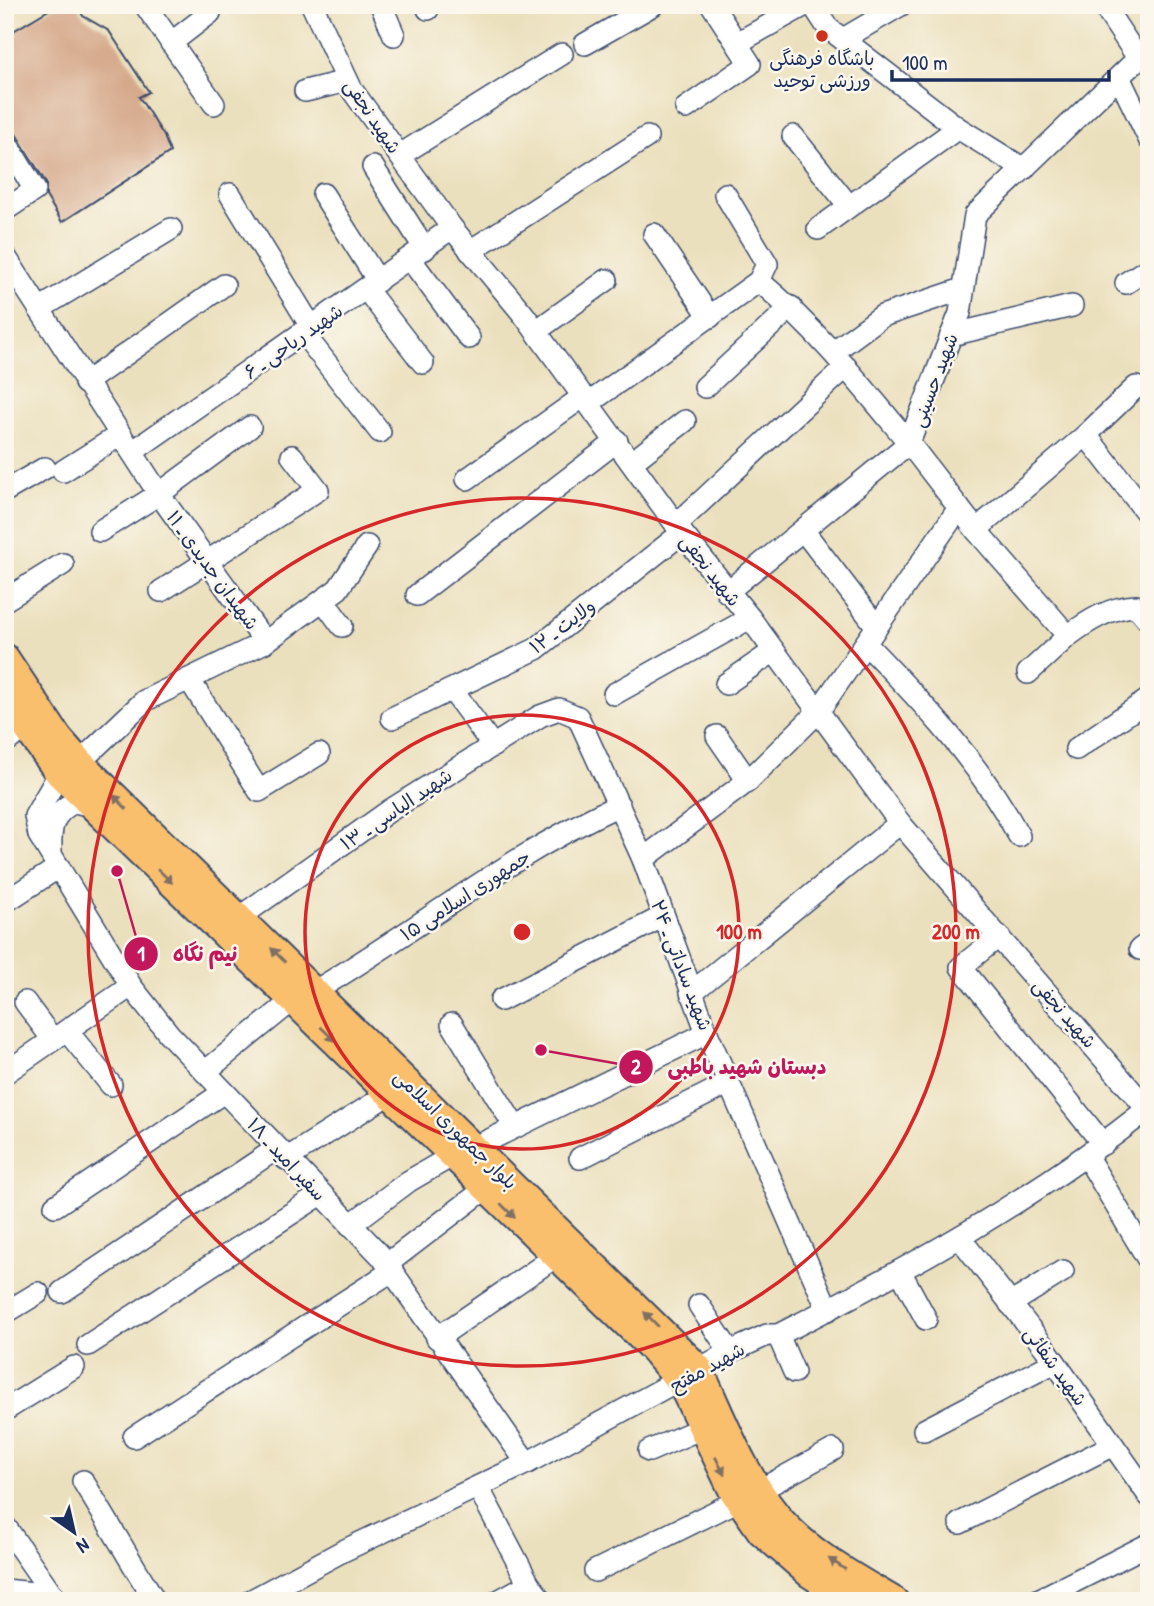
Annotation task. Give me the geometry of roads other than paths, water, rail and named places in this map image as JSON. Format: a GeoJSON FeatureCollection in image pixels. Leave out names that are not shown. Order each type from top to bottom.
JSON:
{"type":"FeatureCollection","features":[{"type":"Feature","properties":{"kind":"main road","name":"بلوار جمهوری اسلامی"},"geometry":{"type":"LineString","coordinates":[[5,657],[60,738],[69,768],[92,806],[140,838],[240,917],[304,996]]}},
{"type":"Feature","properties":{"kind":"main road","name":"بلوار جمهوری اسلامی"},"geometry":{"type":"LineString","coordinates":[[5,698],[15,736],[69,768],[694,1377],[749,1495],[761,1532],[822,1593],[851,1601]]}},
{"type":"Feature","properties":{"kind":"main road","name":"بلوار جمهوری اسلامی"},"geometry":{"type":"LineString","coordinates":[[464,1152],[485,1189],[652,1349],[694,1377],[702,1428],[749,1495],[823,1555],[895,1601]]}},
{"type":"Feature","properties":{"kind":"street"},"geometry":{"type":"LineString","coordinates":[[145,5],[214,104]]}},
{"type":"Feature","properties":{"kind":"street","name":"شهید نجفی"},"geometry":{"type":"LineString","coordinates":[[312,5],[347,81],[453,229],[536,331],[678,529],[750,618],[900,823],[1148,1110]]}},
{"type":"Feature","properties":{"kind":"street"},"geometry":{"type":"LineString","coordinates":[[381,5],[394,35]]}},
{"type":"Feature","properties":{"kind":"street"},"geometry":{"type":"LineString","coordinates":[[585,44],[653,5]]}},
{"type":"Feature","properties":{"kind":"street"},"geometry":{"type":"LineString","coordinates":[[685,108],[750,64],[712,5]]}},
{"type":"Feature","properties":{"kind":"street"},"geometry":{"type":"LineString","coordinates":[[737,43],[805,5]]}},
{"type":"Feature","properties":{"kind":"street"},"geometry":{"type":"LineString","coordinates":[[813,5],[828,28],[958,128],[1024,169]]}},
{"type":"Feature","properties":{"kind":"street"},"geometry":{"type":"LineString","coordinates":[[843,39],[901,5]]}},
{"type":"Feature","properties":{"kind":"street"},"geometry":{"type":"LineString","coordinates":[[1104,5],[1144,53]]}},
{"type":"Feature","properties":{"kind":"street"},"geometry":{"type":"LineString","coordinates":[[171,43],[211,13]]}},
{"type":"Feature","properties":{"kind":"street","name":"شهید حسینی"},"geometry":{"type":"LineString","coordinates":[[1068,636],[976,530],[909,443],[960,313],[975,215],[1120,79],[1144,53]]}},
{"type":"Feature","properties":{"kind":"street"},"geometry":{"type":"LineString","coordinates":[[400,155],[562,54]]}},
{"type":"Feature","properties":{"kind":"street"},"geometry":{"type":"LineString","coordinates":[[1120,79],[1149,139]]}},
{"type":"Feature","properties":{"kind":"street"},"geometry":{"type":"LineString","coordinates":[[304,91],[347,81]]}},
{"type":"Feature","properties":{"kind":"street"},"geometry":{"type":"LineString","coordinates":[[818,229],[958,128]]}},
{"type":"Feature","properties":{"kind":"street"},"geometry":{"type":"LineString","coordinates":[[793,136],[849,206]]}},
{"type":"Feature","properties":{"kind":"street"},"geometry":{"type":"LineString","coordinates":[[470,251],[647,137]]}},
{"type":"Feature","properties":{"kind":"street"},"geometry":{"type":"LineString","coordinates":[[5,210],[35,190],[7,147]]}},
{"type":"Feature","properties":{"kind":"street"},"geometry":{"type":"LineString","coordinates":[[373,167],[418,254],[469,338]]}},
{"type":"Feature","properties":{"kind":"street"},"geometry":{"type":"LineString","coordinates":[[230,194],[308,331],[380,432]]}},
{"type":"Feature","properties":{"kind":"street"},"geometry":{"type":"LineString","coordinates":[[323,194],[372,285],[423,363]]}},
{"type":"Feature","properties":{"kind":"street"},"geometry":{"type":"LineString","coordinates":[[467,480],[710,317],[759,281],[767,264],[725,194]]}},
{"type":"Feature","properties":{"kind":"street"},"geometry":{"type":"LineString","coordinates":[[39,309],[171,229]]}},
{"type":"Feature","properties":{"kind":"street","name":"شهید ریاحی ـ ۶"},"geometry":{"type":"LineString","coordinates":[[5,491],[54,469],[126,443],[308,331],[453,229]]}},
{"type":"Feature","properties":{"kind":"street"},"geometry":{"type":"LineString","coordinates":[[653,234],[710,317]]}},
{"type":"Feature","properties":{"kind":"street","name":"شهیدان جدیدی ـ ۱۱"},"geometry":{"type":"LineString","coordinates":[[5,256],[159,494],[265,642],[144,701],[69,768],[35,816],[39,835],[55,860]]}},
{"type":"Feature","properties":{"kind":"street"},"geometry":{"type":"LineString","coordinates":[[1126,283],[1149,268]]}},
{"type":"Feature","properties":{"kind":"street"},"geometry":{"type":"LineString","coordinates":[[536,331],[607,281]]}},
{"type":"Feature","properties":{"kind":"street"},"geometry":{"type":"LineString","coordinates":[[727,592],[909,443],[791,307],[759,281]]}},
{"type":"Feature","properties":{"kind":"street"},"geometry":{"type":"LineString","coordinates":[[85,383],[224,285]]}},
{"type":"Feature","properties":{"kind":"street","name":"ولایت ـ ۱۲"},"geometry":{"type":"LineString","coordinates":[[392,718],[536,649],[678,529],[882,317],[963,289]]}},
{"type":"Feature","properties":{"kind":"street"},"geometry":{"type":"LineString","coordinates":[[951,335],[1072,306]]}},
{"type":"Feature","properties":{"kind":"street"},"geometry":{"type":"LineString","coordinates":[[705,387],[791,307]]}},
{"type":"Feature","properties":{"kind":"street"},"geometry":{"type":"LineString","coordinates":[[976,530],[1086,435],[1136,387]]}},
{"type":"Feature","properties":{"kind":"street"},"geometry":{"type":"LineString","coordinates":[[632,462],[685,421]]}},
{"type":"Feature","properties":{"kind":"street"},"geometry":{"type":"LineString","coordinates":[[100,531],[159,494],[250,427]]}},
{"type":"Feature","properties":{"kind":"street"},"geometry":{"type":"LineString","coordinates":[[1086,435],[1149,516]]}},
{"type":"Feature","properties":{"kind":"street"},"geometry":{"type":"LineString","coordinates":[[418,595],[617,441]]}},
{"type":"Feature","properties":{"kind":"street"},"geometry":{"type":"LineString","coordinates":[[162,592],[318,490],[292,456]]}},
{"type":"Feature","properties":{"kind":"street"},"geometry":{"type":"LineString","coordinates":[[643,859],[748,780],[818,712],[959,508]]}},
{"type":"Feature","properties":{"kind":"street"},"geometry":{"type":"LineString","coordinates":[[803,530],[871,635],[996,794],[1019,836]]}},
{"type":"Feature","properties":{"kind":"street"},"geometry":{"type":"LineString","coordinates":[[265,642],[338,589],[367,546]]}},
{"type":"Feature","properties":{"kind":"street"},"geometry":{"type":"LineString","coordinates":[[5,600],[63,564]]}},
{"type":"Feature","properties":{"kind":"street"},"geometry":{"type":"LineString","coordinates":[[323,600],[342,626]]}},
{"type":"Feature","properties":{"kind":"street"},"geometry":{"type":"LineString","coordinates":[[1028,673],[1084,624],[1122,607],[1136,606],[1149,621]]}},
{"type":"Feature","properties":{"kind":"street"},"geometry":{"type":"LineString","coordinates":[[614,694],[750,618]]}},
{"type":"Feature","properties":{"kind":"street"},"geometry":{"type":"LineString","coordinates":[[726,684],[774,651]]}},
{"type":"Feature","properties":{"kind":"street"},"geometry":{"type":"LineString","coordinates":[[189,679],[259,791],[319,754]]}},
{"type":"Feature","properties":{"kind":"street"},"geometry":{"type":"LineString","coordinates":[[452,690],[493,746]]}},
{"type":"Feature","properties":{"kind":"street"},"geometry":{"type":"LineString","coordinates":[[1076,749],[1149,699]]}},
{"type":"Feature","properties":{"kind":"street","name":"شهید الیاسی ـ ۱۳"},"geometry":{"type":"LineString","coordinates":[[240,917],[389,811],[540,716],[559,709]]}},
{"type":"Feature","properties":{"kind":"street","name":"شهید ساداتی ـ ۲۴"},"geometry":{"type":"LineString","coordinates":[[559,709],[578,717],[619,805],[643,859],[662,918],[707,1033],[828,1310]]}},
{"type":"Feature","properties":{"kind":"street"},"geometry":{"type":"LineString","coordinates":[[717,736],[748,780]]}},
{"type":"Feature","properties":{"kind":"street"},"geometry":{"type":"LineString","coordinates":[[5,902],[55,860],[50,830],[55,817],[75,802],[92,806]]}},
{"type":"Feature","properties":{"kind":"street","name":"جمهوری اسلامی ۱۵"},"geometry":{"type":"LineString","coordinates":[[205,1072],[304,996],[375,955],[516,859],[576,825],[619,805]]}},
{"type":"Feature","properties":{"kind":"street"},"geometry":{"type":"LineString","coordinates":[[691,993],[900,823]]}},
{"type":"Feature","properties":{"kind":"street","name":"سفیر امید ـ ۱۸"},"geometry":{"type":"LineString","coordinates":[[55,860],[131,986],[223,1092],[390,1267],[437,1338],[527,1462]]}},
{"type":"Feature","properties":{"kind":"street"},"geometry":{"type":"LineString","coordinates":[[501,1000],[662,918]]}},
{"type":"Feature","properties":{"kind":"street"},"geometry":{"type":"LineString","coordinates":[[999,936],[961,967],[1095,1151],[1149,1261]]}},
{"type":"Feature","properties":{"kind":"street"},"geometry":{"type":"LineString","coordinates":[[5,1073],[131,986]]}},
{"type":"Feature","properties":{"kind":"street"},"geometry":{"type":"LineString","coordinates":[[25,1002],[111,1085]]}},
{"type":"Feature","properties":{"kind":"street"},"geometry":{"type":"LineString","coordinates":[[452,1024],[515,1127]]}},
{"type":"Feature","properties":{"kind":"street"},"geometry":{"type":"LineString","coordinates":[[350,1225],[400,1188],[464,1152],[707,1033]]}},
{"type":"Feature","properties":{"kind":"street"},"geometry":{"type":"LineString","coordinates":[[580,1158],[729,1083]]}},
{"type":"Feature","properties":{"kind":"street"},"geometry":{"type":"LineString","coordinates":[[62,1292],[281,1154],[338,1127],[398,1088]]}},
{"type":"Feature","properties":{"kind":"street"},"geometry":{"type":"LineString","coordinates":[[55,1206],[223,1092]]}},
{"type":"Feature","properties":{"kind":"street","name":"شهید مفتح"},"geometry":{"type":"LineString","coordinates":[[250,1601],[341,1552],[478,1487],[694,1377],[730,1352],[766,1335],[778,1335],[900,1271],[960,1238],[1095,1151],[1148,1110]]}},
{"type":"Feature","properties":{"kind":"street"},"geometry":{"type":"LineString","coordinates":[[134,1437],[390,1267],[436,1226],[485,1189]]}},
{"type":"Feature","properties":{"kind":"street"},"geometry":{"type":"LineString","coordinates":[[89,1345],[320,1195]]}},
{"type":"Feature","properties":{"kind":"street","name":"شهید شفائی"},"geometry":{"type":"LineString","coordinates":[[960,1238],[1055,1362],[1113,1445],[1140,1465],[1149,1496]]}},
{"type":"Feature","properties":{"kind":"street"},"geometry":{"type":"LineString","coordinates":[[437,1338],[555,1257]]}},
{"type":"Feature","properties":{"kind":"street"},"geometry":{"type":"LineString","coordinates":[[900,1271],[926,1319]]}},
{"type":"Feature","properties":{"kind":"street"},"geometry":{"type":"LineString","coordinates":[[1010,1304],[1063,1271]]}},
{"type":"Feature","properties":{"kind":"street"},"geometry":{"type":"LineString","coordinates":[[5,1313],[38,1293]]}},
{"type":"Feature","properties":{"kind":"street"},"geometry":{"type":"LineString","coordinates":[[699,1304],[730,1352]]}},
{"type":"Feature","properties":{"kind":"street"},"geometry":{"type":"LineString","coordinates":[[694,1377],[771,1348],[778,1335]]}},
{"type":"Feature","properties":{"kind":"street"},"geometry":{"type":"LineString","coordinates":[[778,1335],[794,1372]]}},
{"type":"Feature","properties":{"kind":"street"},"geometry":{"type":"LineString","coordinates":[[924,1430],[1055,1362]]}},
{"type":"Feature","properties":{"kind":"street"},"geometry":{"type":"LineString","coordinates":[[5,1410],[74,1367]]}},
{"type":"Feature","properties":{"kind":"street"},"geometry":{"type":"LineString","coordinates":[[649,1451],[702,1428]]}},
{"type":"Feature","properties":{"kind":"street"},"geometry":{"type":"LineString","coordinates":[[960,1523],[1113,1445]]}},
{"type":"Feature","properties":{"kind":"street"},"geometry":{"type":"LineString","coordinates":[[596,1571],[833,1450]]}},
{"type":"Feature","properties":{"kind":"street"},"geometry":{"type":"LineString","coordinates":[[83,1482],[155,1601]]}},
{"type":"Feature","properties":{"kind":"street"},"geometry":{"type":"LineString","coordinates":[[478,1487],[536,1592],[498,1601]]}},
{"type":"Feature","properties":{"kind":"street"},"geometry":{"type":"LineString","coordinates":[[5,1526],[55,1598]]}},
{"type":"Feature","properties":{"kind":"street"},"geometry":{"type":"LineString","coordinates":[[1036,1601],[1149,1544]]}},
{"type":"Feature","properties":{"kind":"street"},"geometry":{"type":"LineString","coordinates":[[5,1590],[55,1598]]}},
{"type":"Feature","properties":{"kind":"place","name":"باشگاه فرهنگی ورزشی توحید"},"geometry":{"type":"Point","coordinates":[822,36]}},
{"type":"Feature","properties":{"kind":"place","name":"نیم نگاه"},"geometry":{"type":"Point","coordinates":[117,871]}},
{"type":"Feature","properties":{"kind":"place","name":"دبستان شهید باطبی"},"geometry":{"type":"Point","coordinates":[541,1050]}}]}
